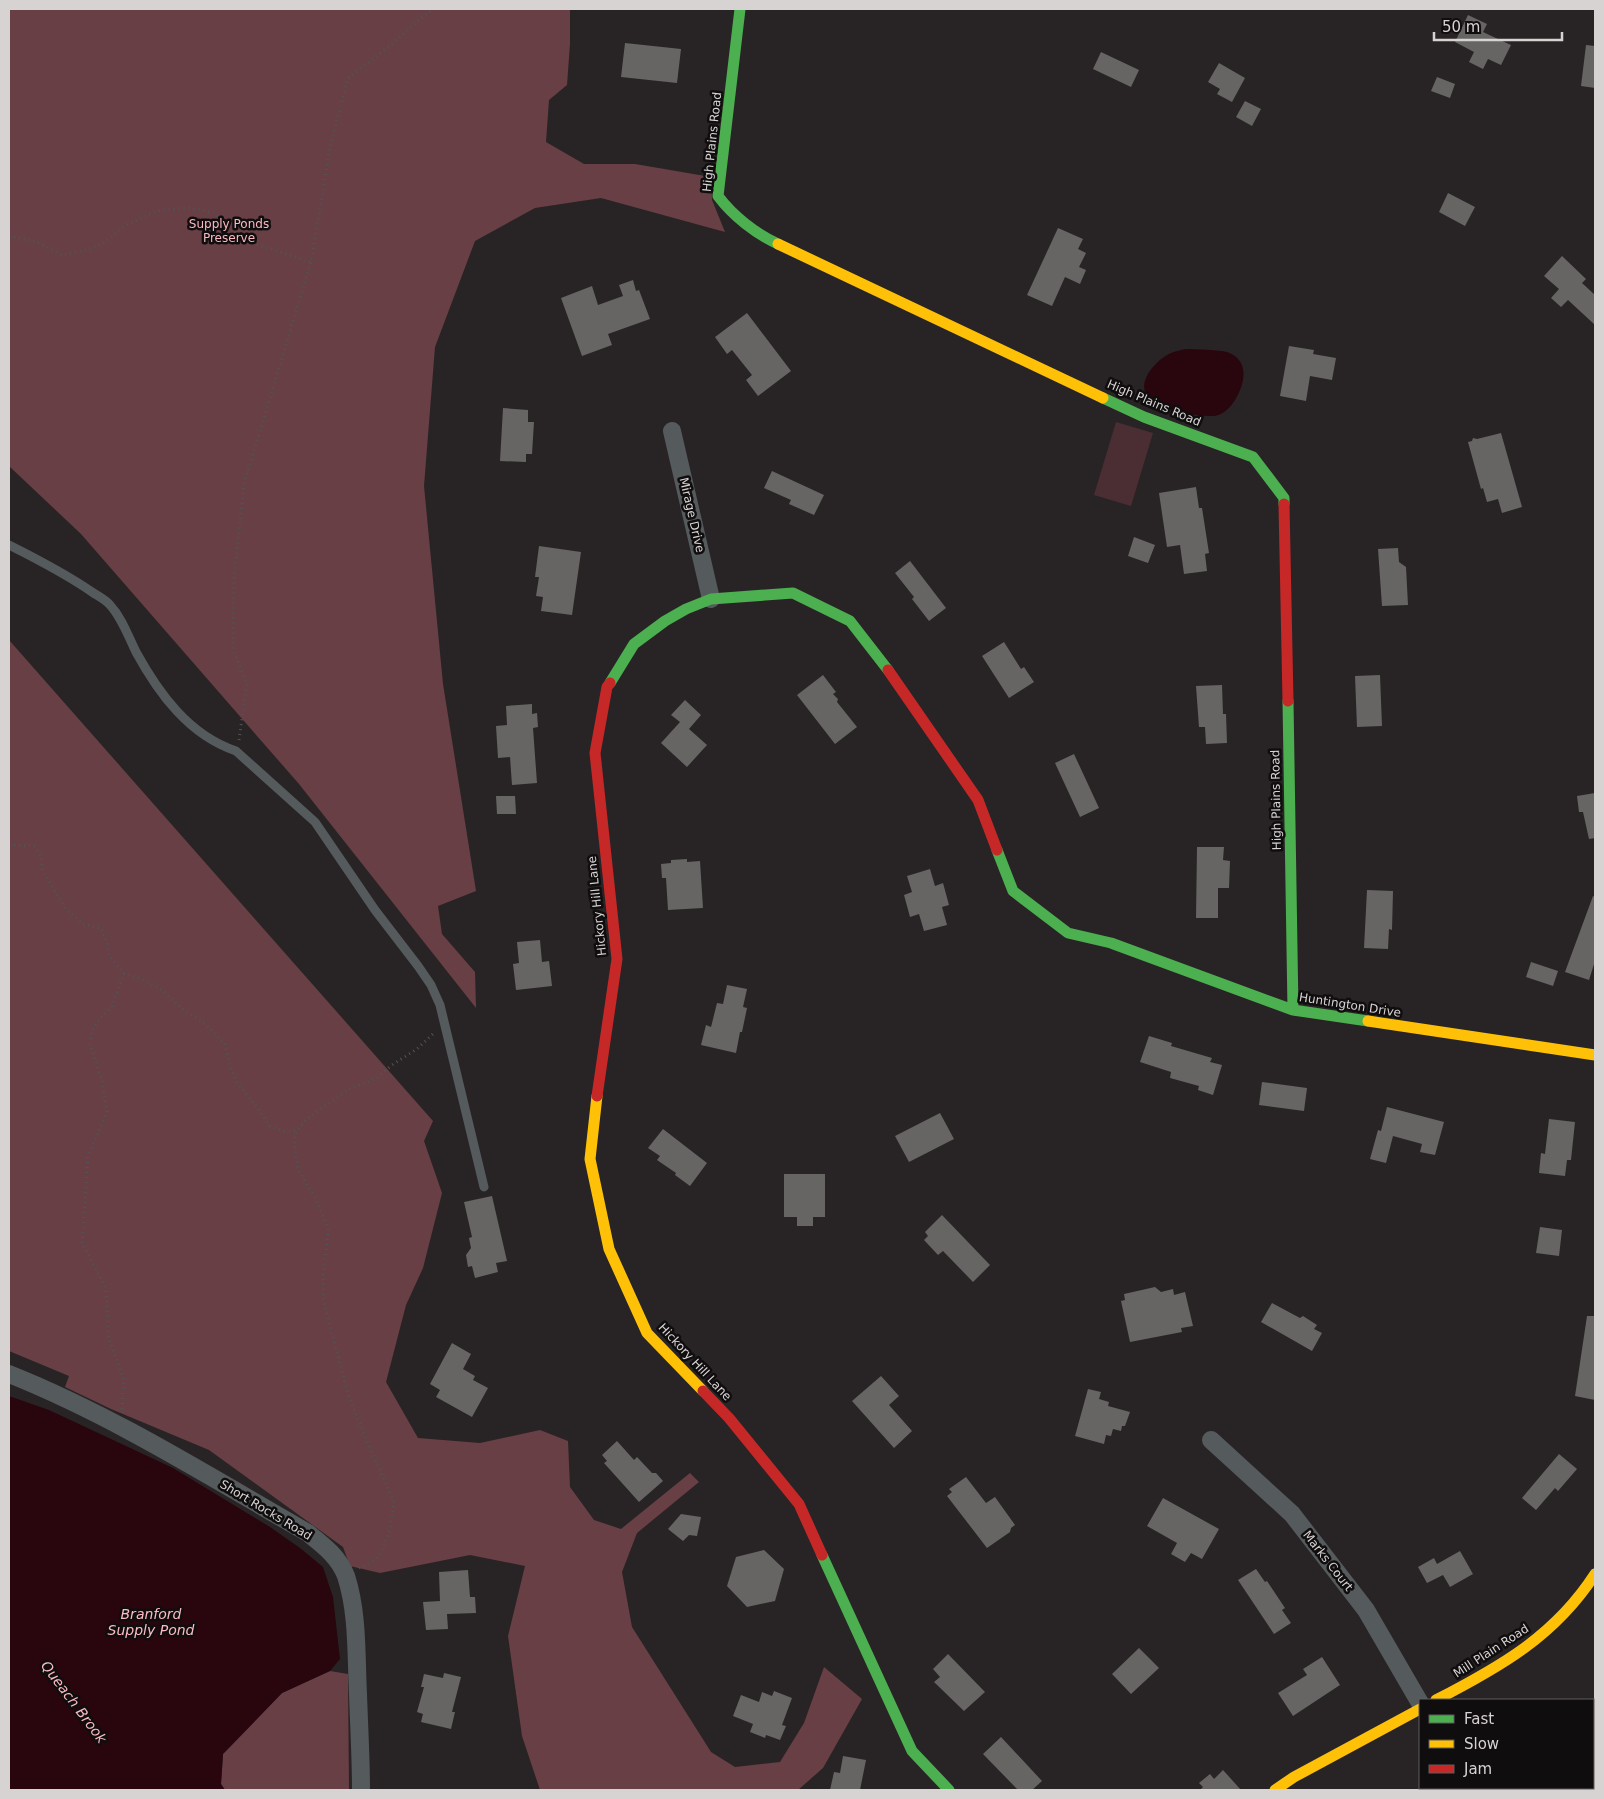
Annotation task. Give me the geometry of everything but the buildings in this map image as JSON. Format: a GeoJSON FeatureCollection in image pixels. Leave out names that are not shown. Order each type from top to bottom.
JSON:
{"type":"FeatureCollection","features":[{"type":"Feature","properties":{"kind":"street","name":"High Plains Road"},"geometry":{"type":"LineString","coordinates":[[740,9],[718,196],[727,208],[767,240],[1144,417],[1253,457],[1284,498],[1294,1010]]}},
{"type":"Feature","properties":{"kind":"street","name":"Mirage Drive"},"geometry":{"type":"LineString","coordinates":[[672,431],[711,599]]}},
{"type":"Feature","properties":{"kind":"street","name":"Hickory Hill Lane"},"geometry":{"type":"LineString","coordinates":[[949,1790],[912,1751],[799,1504],[729,1418],[647,1333],[609,1249],[590,1159],[600,1068],[617,959],[594,753],[607,687],[634,644],[672,617],[711,599],[792,594],[850,621],[877,654],[978,800],[1014,892],[1068,933],[1110,943]]}},
{"type":"Feature","properties":{"kind":"street","name":"Huntington Drive"},"geometry":{"type":"LineString","coordinates":[[1110,943],[1294,1010],[1595,1056]]}},
{"type":"Feature","properties":{"kind":"street","name":"Short Rocks Road"},"geometry":{"type":"LineString","coordinates":[[9,1374],[47,1389],[117,1424],[308,1533],[330,1551],[346,1575],[354,1614],[361,1790]]}},
{"type":"Feature","properties":{"kind":"street","name":"Marks Court"},"geometry":{"type":"LineString","coordinates":[[1211,1440],[1292,1514],[1366,1610],[1419,1701]]}},
{"type":"Feature","properties":{"kind":"street","name":"Mill Plain Road"},"geometry":{"type":"LineString","coordinates":[[1438,1699],[1519,1653],[1548,1630],[1564,1615],[1595,1574]]}},
{"type":"Feature","properties":{"kind":"street"},"geometry":{"type":"LineString","coordinates":[[1275,1790],[1294,1777],[1419,1710]]}},
{"type":"Feature","properties":{"kind":"lane"},"geometry":{"type":"LineString","coordinates":[[9,545],[41,561],[110,604],[162,696],[192,727],[220,746],[236,751],[315,822],[375,910],[426,979],[440,1004],[484,1187]]}},
{"type":"Feature","properties":{"kind":"path"},"geometry":{"type":"LineString","coordinates":[[236,751],[241,734],[248,683],[233,650],[234,580],[244,484],[311,262],[331,144],[348,78],[392,44],[432,9]]}},
{"type":"Feature","properties":{"kind":"path"},"geometry":{"type":"LineString","coordinates":[[9,236],[35,242],[62,255],[90,249],[105,242],[124,226],[156,211],[189,208],[215,213],[227,225],[251,243],[311,262]]}},
{"type":"Feature","properties":{"kind":"path"},"geometry":{"type":"LineString","coordinates":[[9,846],[34,846],[41,856],[42,870],[65,908],[83,924],[101,928],[108,942],[108,955],[124,973],[142,979],[162,990],[181,1008],[204,1023],[226,1044],[230,1067],[238,1084],[270,1126],[284,1131],[296,1131]]}},
{"type":"Feature","properties":{"kind":"path"},"geometry":{"type":"LineString","coordinates":[[117,1424],[122,1407],[124,1380],[109,1339],[106,1288],[82,1243],[88,1156],[107,1112],[102,1081],[90,1043],[93,1029],[99,1019],[112,1007],[124,973]]}},
{"type":"Feature","properties":{"kind":"path"},"geometry":{"type":"LineString","coordinates":[[346,1575],[375,1560],[381,1554],[389,1533],[394,1502],[348,1394],[323,1299],[323,1270],[328,1228],[314,1197],[298,1169],[294,1144],[296,1131],[306,1120],[343,1094],[377,1078],[392,1064],[417,1049],[445,1024]]}},
{"type":"Feature","properties":{"kind":"shaded area"},"geometry":{"type":"Polygon","coordinates":[[[1116,422],[1153,433],[1131,506],[1094,495],[1116,422]]]}},
{"type":"Feature","properties":{"kind":"green space","name":"Supply Ponds Preserve"},"geometry":{"type":"Polygon","coordinates":[[[9,9],[570,9],[567,85],[549,100],[546,142],[584,164],[635,164],[711,177],[712,200],[725,232],[601,198],[535,208],[475,241],[435,347],[424,486],[443,684],[476,891],[438,906],[442,934],[475,972],[476,1008],[299,784],[81,534],[9,466],[9,9]]]}},
{"type":"Feature","properties":{"kind":"green space"},"geometry":{"type":"Polygon","coordinates":[[[9,640],[433,1121],[424,1141],[442,1193],[423,1268],[406,1305],[386,1382],[418,1438],[480,1443],[540,1430],[568,1441],[570,1487],[594,1520],[621,1529],[690,1473],[699,1482],[637,1533],[622,1572],[632,1627],[711,1752],[735,1767],[780,1762],[804,1723],[824,1667],[862,1699],[823,1768],[798,1790],[540,1790],[522,1736],[508,1636],[525,1566],[470,1555],[380,1573],[350,1566],[343,1547],[209,1450],[111,1409],[65,1387],[69,1376],[9,1351],[9,640]]]}},
{"type":"Feature","properties":{"kind":"green space"},"geometry":{"type":"Polygon","coordinates":[[[330,1671],[348,1674],[349,1790],[225,1790],[221,1784],[223,1754],[282,1693],[330,1671]]]}},
{"type":"Feature","properties":{"kind":"water"},"geometry":{"type":"Polygon","coordinates":[[[1186,349],[1227,352],[1240,361],[1244,375],[1243,382],[1237,397],[1222,413],[1207,416],[1180,412],[1154,403],[1145,393],[1146,379],[1154,366],[1165,356],[1186,349]]]}},
{"type":"Feature","properties":{"kind":"water","name":"Branford Supply Pond"},"geometry":{"type":"Polygon","coordinates":[[[9,1396],[49,1410],[173,1468],[270,1527],[323,1567],[333,1597],[340,1659],[330,1671],[282,1693],[223,1754],[221,1784],[225,1790],[9,1790],[9,1396]]]}},
{"type":"Feature","properties":{"kind":"traffic: fast"},"geometry":{"type":"LineString","coordinates":[[740,9],[718,196],[745,224],[778,244]]}},
{"type":"Feature","properties":{"kind":"traffic: fast"},"geometry":{"type":"LineString","coordinates":[[1103,398],[1144,417],[1253,457],[1284,498],[1284,504]]}},
{"type":"Feature","properties":{"kind":"traffic: fast"},"geometry":{"type":"LineString","coordinates":[[610,683],[634,644],[665,621],[686,609],[711,599],[793,593],[850,621],[888,670]]}},
{"type":"Feature","properties":{"kind":"traffic: fast"},"geometry":{"type":"LineString","coordinates":[[1288,701],[1293,1010]]}},
{"type":"Feature","properties":{"kind":"traffic: fast"},"geometry":{"type":"LineString","coordinates":[[997,850],[1013,891],[1068,933],[1111,943],[1293,1010],[1368,1021]]}},
{"type":"Feature","properties":{"kind":"traffic: fast"},"geometry":{"type":"LineString","coordinates":[[822,1555],[912,1751],[949,1790]]}},
{"type":"Feature","properties":{"kind":"traffic: slow"},"geometry":{"type":"LineString","coordinates":[[778,244],[1103,398]]}},
{"type":"Feature","properties":{"kind":"traffic: slow"},"geometry":{"type":"LineString","coordinates":[[1368,1021],[1595,1055]]}},
{"type":"Feature","properties":{"kind":"traffic: slow"},"geometry":{"type":"LineString","coordinates":[[597,1096],[590,1159],[609,1249],[647,1333],[703,1391]]}},
{"type":"Feature","properties":{"kind":"traffic: slow"},"geometry":{"type":"LineString","coordinates":[[1438,1699],[1504,1662],[1524,1648],[1562,1615],[1595,1574]]}},
{"type":"Feature","properties":{"kind":"traffic: slow"},"geometry":{"type":"LineString","coordinates":[[1275,1790],[1294,1777],[1419,1710]]}},
{"type":"Feature","properties":{"kind":"traffic: jam"},"geometry":{"type":"LineString","coordinates":[[1284,504],[1288,701]]}},
{"type":"Feature","properties":{"kind":"traffic: jam"},"geometry":{"type":"LineString","coordinates":[[888,670],[978,800],[997,850]]}},
{"type":"Feature","properties":{"kind":"traffic: jam"},"geometry":{"type":"LineString","coordinates":[[597,1096],[617,959],[595,753],[607,687],[610,683]]}},
{"type":"Feature","properties":{"kind":"traffic: jam"},"geometry":{"type":"LineString","coordinates":[[703,1391],[729,1418],[799,1504],[822,1555]]}},
{"type":"Feature","properties":{"kind":"water label","name":"Queach Brook"},"geometry":{"type":"Point","coordinates":[74,1702]}}]}
